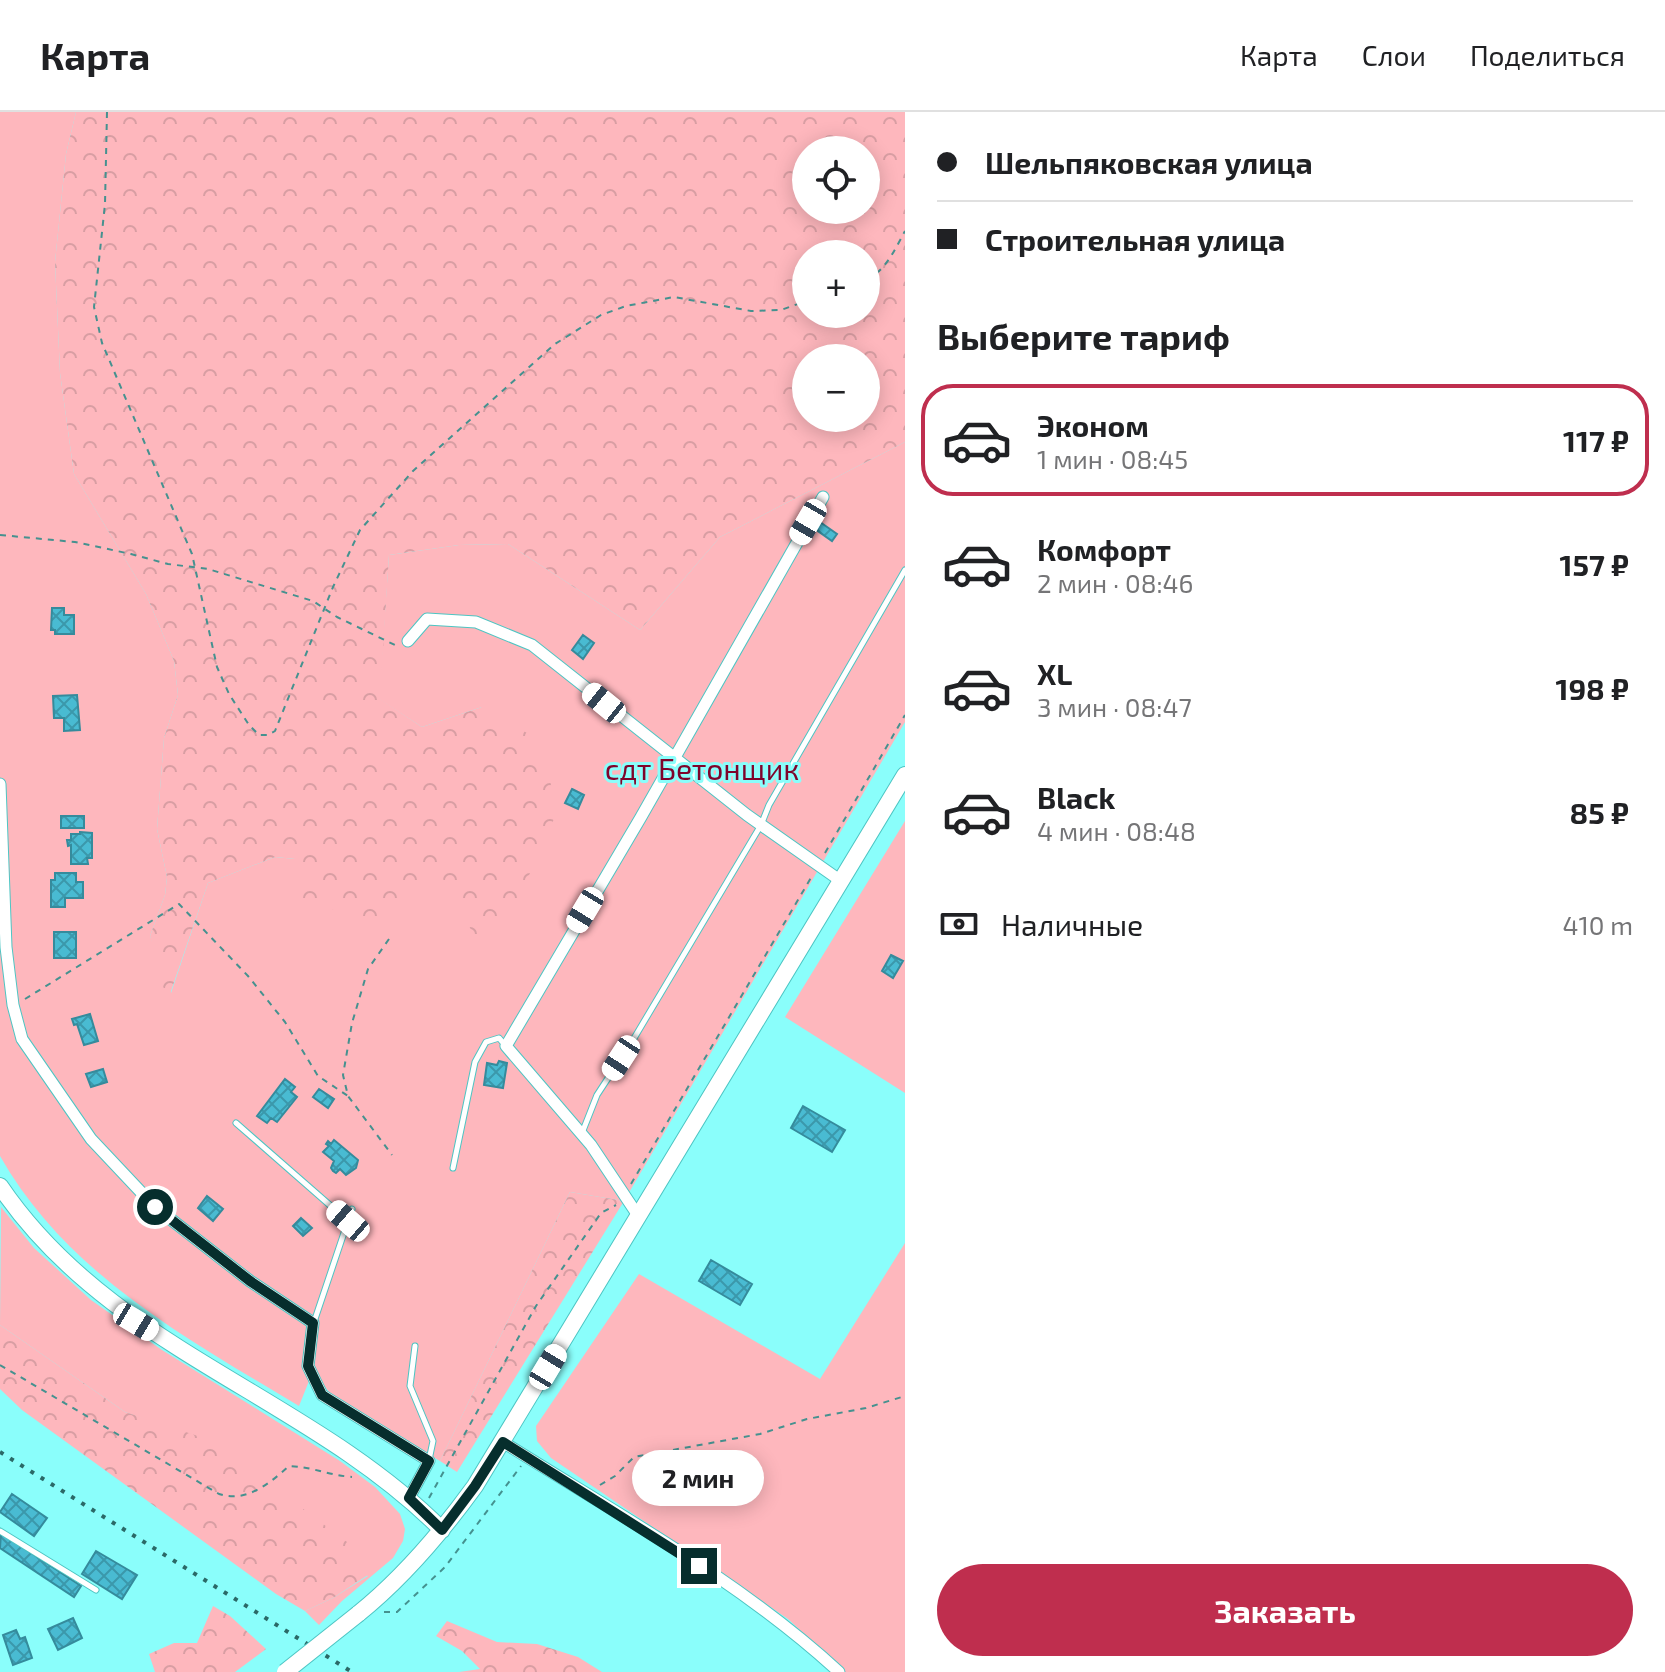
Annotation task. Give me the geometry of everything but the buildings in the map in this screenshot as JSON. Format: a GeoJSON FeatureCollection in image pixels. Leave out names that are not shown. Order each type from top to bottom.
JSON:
{"type":"FeatureCollection","features":[{"type":"Feature","properties":{"kind":"main road"},"geometry":{"type":"LineString","coordinates":[[285,1672],[391,1588],[442,1530],[475,1486],[905,775]]}},
{"type":"Feature","properties":{"kind":"main road"},"geometry":{"type":"LineString","coordinates":[[0,1186],[27,1223],[63,1261],[136,1322],[378,1472],[442,1530]]}},
{"type":"Feature","properties":{"kind":"street"},"geometry":{"type":"LineString","coordinates":[[639,1217],[582,1134],[506,1046],[823,497]]}},
{"type":"Feature","properties":{"kind":"street"},"geometry":{"type":"LineString","coordinates":[[408,641],[427,619],[476,622],[532,645],[761,825],[841,881]]}},
{"type":"Feature","properties":{"kind":"street"},"geometry":{"type":"LineString","coordinates":[[0,784],[6,947],[13,1005],[22,1039],[91,1139],[155,1207],[250,1281],[313,1323],[308,1366],[322,1395],[429,1461],[409,1498]]}},
{"type":"Feature","properties":{"kind":"street"},"geometry":{"type":"LineString","coordinates":[[503,1442],[745,1595],[839,1672]]}},
{"type":"Feature","properties":{"kind":"lane"},"geometry":{"type":"LineString","coordinates":[[582,1134],[597,1095],[761,825],[769,805],[905,570]]}},
{"type":"Feature","properties":{"kind":"lane"},"geometry":{"type":"LineString","coordinates":[[453,1168],[475,1062],[486,1042],[499,1038],[506,1046]]}},
{"type":"Feature","properties":{"kind":"lane"},"geometry":{"type":"LineString","coordinates":[[236,1123],[348,1221]]}},
{"type":"Feature","properties":{"kind":"lane"},"geometry":{"type":"LineString","coordinates":[[313,1323],[352,1209]]}},
{"type":"Feature","properties":{"kind":"lane"},"geometry":{"type":"LineString","coordinates":[[415,1346],[410,1386],[433,1441],[429,1461]]}},
{"type":"Feature","properties":{"kind":"lane"},"geometry":{"type":"LineString","coordinates":[[0,1531],[96,1590]]}},
{"type":"Feature","properties":{"kind":"path"},"geometry":{"type":"LineString","coordinates":[[107,112],[105,204],[94,307],[102,343],[132,408],[196,568],[217,667],[229,694],[259,735],[275,731],[360,530],[450,437],[566,337],[601,315],[626,306],[674,297],[751,311],[781,310],[792,306]]}},
{"type":"Feature","properties":{"kind":"path"},"geometry":{"type":"LineString","coordinates":[[880,270],[905,231]]}},
{"type":"Feature","properties":{"kind":"path"},"geometry":{"type":"LineString","coordinates":[[0,535],[75,542],[168,564],[208,569],[313,601],[392,645],[408,641]]}},
{"type":"Feature","properties":{"kind":"path"},"geometry":{"type":"LineString","coordinates":[[423,1510],[536,1306],[601,1213],[619,1203],[905,715]]}},
{"type":"Feature","properties":{"kind":"path"},"geometry":{"type":"LineString","coordinates":[[13,1005],[179,904],[248,976],[285,1022],[318,1076],[348,1096],[392,1155]]}},
{"type":"Feature","properties":{"kind":"path"},"geometry":{"type":"LineString","coordinates":[[348,1096],[343,1075],[352,1023],[368,969],[389,939]]}},
{"type":"Feature","properties":{"kind":"path"},"geometry":{"type":"LineString","coordinates":[[0,1365],[219,1494],[231,1498],[253,1492],[272,1482],[289,1466],[311,1467],[334,1475],[356,1477],[378,1472]]}},
{"type":"Feature","properties":{"kind":"path"},"geometry":{"type":"LineString","coordinates":[[581,1492],[589,1491],[615,1476],[634,1457],[760,1434],[807,1419],[866,1408],[905,1396]]}},
{"type":"Feature","properties":{"kind":"path"},"geometry":{"type":"LineString","coordinates":[[377,1617],[388,1611],[397,1612],[445,1567],[527,1458]]}},
{"type":"Feature","properties":{"kind":"green space","name":"сдт Бетонщик"},"geometry":{"type":"Polygon","coordinates":[[[0,112],[76,112],[66,154],[55,262],[60,373],[74,474],[146,594],[174,661],[178,695],[164,738],[157,829],[167,877],[165,895],[150,936],[171,993],[208,883],[275,857],[295,859],[482,707],[422,727],[379,699],[389,555],[459,545],[508,544],[640,630],[720,537],[905,442],[905,722],[624,1201],[570,1192],[440,1461],[335,1400],[313,1371],[299,1406],[172,1328],[94,1269],[59,1235],[27,1198],[0,1156],[0,112]]]}},
{"type":"Feature","properties":{"kind":"green space"},"geometry":{"type":"Polygon","coordinates":[[[76,112],[905,112],[905,442],[720,537],[640,630],[508,544],[459,545],[389,555],[380,699],[422,727],[482,707],[527,733],[547,767],[557,812],[518,900],[479,944],[443,879],[376,920],[300,901],[295,859],[275,857],[208,883],[170,994],[163,987],[150,936],[165,895],[167,877],[157,829],[164,738],[178,695],[174,661],[146,594],[74,474],[60,373],[55,262],[66,154],[76,112]]]}},
{"type":"Feature","properties":{"kind":"green space"},"geometry":{"type":"Polygon","coordinates":[[[905,821],[905,1093],[785,1017],[905,821]]]}},
{"type":"Feature","properties":{"kind":"green space"},"geometry":{"type":"Polygon","coordinates":[[[570,1192],[624,1201],[457,1472],[440,1461],[570,1192]]]}},
{"type":"Feature","properties":{"kind":"green space"},"geometry":{"type":"Polygon","coordinates":[[[1,1207],[34,1248],[91,1300],[162,1350],[340,1461],[375,1487],[400,1514],[405,1529],[403,1541],[393,1558],[319,1625],[305,1611],[368,1576],[152,1422],[125,1412],[0,1325],[1,1207]]]}},
{"type":"Feature","properties":{"kind":"green space"},"geometry":{"type":"Polygon","coordinates":[[[905,1243],[905,1672],[845,1672],[788,1619],[551,1458],[537,1441],[536,1426],[639,1274],[820,1379],[905,1243]]]}},
{"type":"Feature","properties":{"kind":"green space"},"geometry":{"type":"Polygon","coordinates":[[[0,1325],[125,1412],[213,1441],[351,1545],[368,1575],[333,1598],[305,1611],[276,1594],[22,1410],[0,1389],[0,1325]]]}},
{"type":"Feature","properties":{"kind":"green space"},"geometry":{"type":"Polygon","coordinates":[[[213,1606],[230,1616],[266,1649],[235,1672],[155,1672],[149,1654],[174,1643],[197,1643],[213,1606]]]}},
{"type":"Feature","properties":{"kind":"green space"},"geometry":{"type":"Polygon","coordinates":[[[447,1621],[497,1642],[537,1644],[578,1657],[602,1672],[459,1672],[480,1669],[462,1651],[436,1636],[447,1621]]]}},
{"type":"Feature","properties":{"kind":"railway"},"geometry":{"type":"LineString","coordinates":[[0,1452],[352,1672]]}},
{"type":"Feature","properties":{"kind":"route"},"geometry":{"type":"LineString","coordinates":[[155,1207],[250,1281],[313,1323],[308,1366],[322,1395],[429,1461],[409,1498],[442,1530],[503,1442],[699,1566]]}}]}
